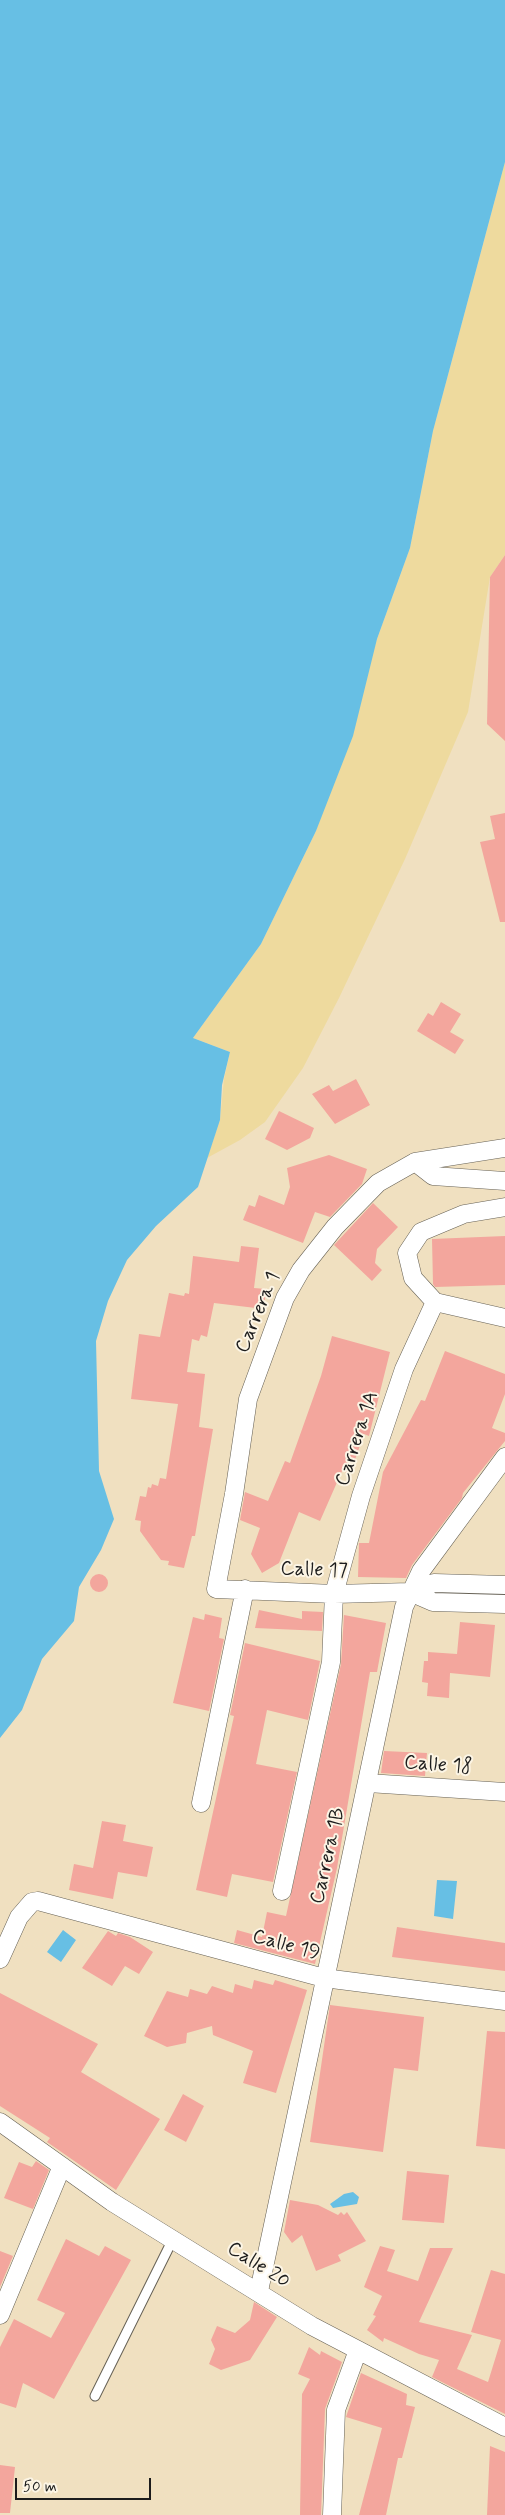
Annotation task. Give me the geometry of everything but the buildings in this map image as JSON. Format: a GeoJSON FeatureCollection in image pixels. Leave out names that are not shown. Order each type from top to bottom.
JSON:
{"type":"FeatureCollection","features":[{"type":"Feature","properties":{"kind":"street","name":"Carrera 1"},"geometry":{"type":"LineString","coordinates":[[216,1589],[234,1494],[248,1398],[285,1298],[301,1270],[335,1227],[378,1183],[415,1162],[505,1148]]}},
{"type":"Feature","properties":{"kind":"street"},"geometry":{"type":"LineString","coordinates":[[415,1162],[432,1176],[505,1181]]}},
{"type":"Feature","properties":{"kind":"street"},"geometry":{"type":"LineString","coordinates":[[505,1207],[464,1214],[421,1232],[408,1253],[412,1278],[435,1302],[505,1318]]}},
{"type":"Feature","properties":{"kind":"street","name":"Carrera 1A"},"geometry":{"type":"LineString","coordinates":[[282,1890],[331,1662],[334,1594],[361,1496],[400,1378],[435,1302]]}},
{"type":"Feature","properties":{"kind":"street","name":"Carrera 1B"},"geometry":{"type":"LineString","coordinates":[[259,2292],[404,1607],[421,1571],[505,1457]]}},
{"type":"Feature","properties":{"kind":"street","name":"Calle 17"},"geometry":{"type":"LineString","coordinates":[[216,1589],[334,1594],[410,1592],[434,1583],[505,1585]]}},
{"type":"Feature","properties":{"kind":"street"},"geometry":{"type":"LineString","coordinates":[[202,1803],[245,1589]]}},
{"type":"Feature","properties":{"kind":"street","name":"Calle 17"},"geometry":{"type":"LineString","coordinates":[[410,1592],[433,1602],[505,1604]]}},
{"type":"Feature","properties":{"kind":"street","name":"Calle 18"},"geometry":{"type":"LineString","coordinates":[[368,1783],[505,1792]]}},
{"type":"Feature","properties":{"kind":"street","name":"Calle 19"},"geometry":{"type":"LineString","coordinates":[[0,1959],[19,1917],[32,1902],[38,1901],[324,1978],[505,2001]]}},
{"type":"Feature","properties":{"kind":"street","name":"Calle 20"},"geometry":{"type":"LineString","coordinates":[[0,2122],[112,2202],[312,2326],[505,2426]]}},
{"type":"Feature","properties":{"kind":"street"},"geometry":{"type":"LineString","coordinates":[[0,2315],[62,2166]]}},
{"type":"Feature","properties":{"kind":"street"},"geometry":{"type":"LineString","coordinates":[[332,2515],[336,2410],[358,2350]]}},
{"type":"Feature","properties":{"kind":"lane"},"geometry":{"type":"LineString","coordinates":[[95,2396],[173,2239]]}},
{"type":"Feature","properties":{"kind":"sand"},"geometry":{"type":"Polygon","coordinates":[[[505,162],[505,555],[490,577],[468,712],[405,859],[339,998],[303,1068],[265,1122],[240,1140],[207,1158],[220,1120],[224,1079],[230,1052],[193,1038],[261,944],[316,831],[377,639],[410,548],[433,431],[505,162]]]}},
{"type":"Feature","properties":{"kind":"water"},"geometry":{"type":"Polygon","coordinates":[[[0,0],[505,0],[505,162],[433,431],[410,548],[377,639],[353,736],[316,831],[261,944],[193,1038],[230,1052],[222,1085],[220,1120],[198,1187],[156,1226],[127,1260],[108,1301],[96,1341],[99,1471],[114,1519],[101,1550],[79,1587],[74,1621],[42,1659],[22,1710],[0,1738],[0,0]]]}},
{"type":"Feature","properties":{"kind":"water"},"geometry":{"type":"Polygon","coordinates":[[[437,1880],[457,1881],[453,1919],[434,1916],[437,1880]]]}},
{"type":"Feature","properties":{"kind":"water"},"geometry":{"type":"Polygon","coordinates":[[[63,1930],[76,1940],[61,1962],[47,1952],[63,1930]]]}},
{"type":"Feature","properties":{"kind":"water"},"geometry":{"type":"Polygon","coordinates":[[[353,2192],[359,2197],[357,2204],[333,2208],[330,2204],[344,2194],[353,2192]]]}}]}
